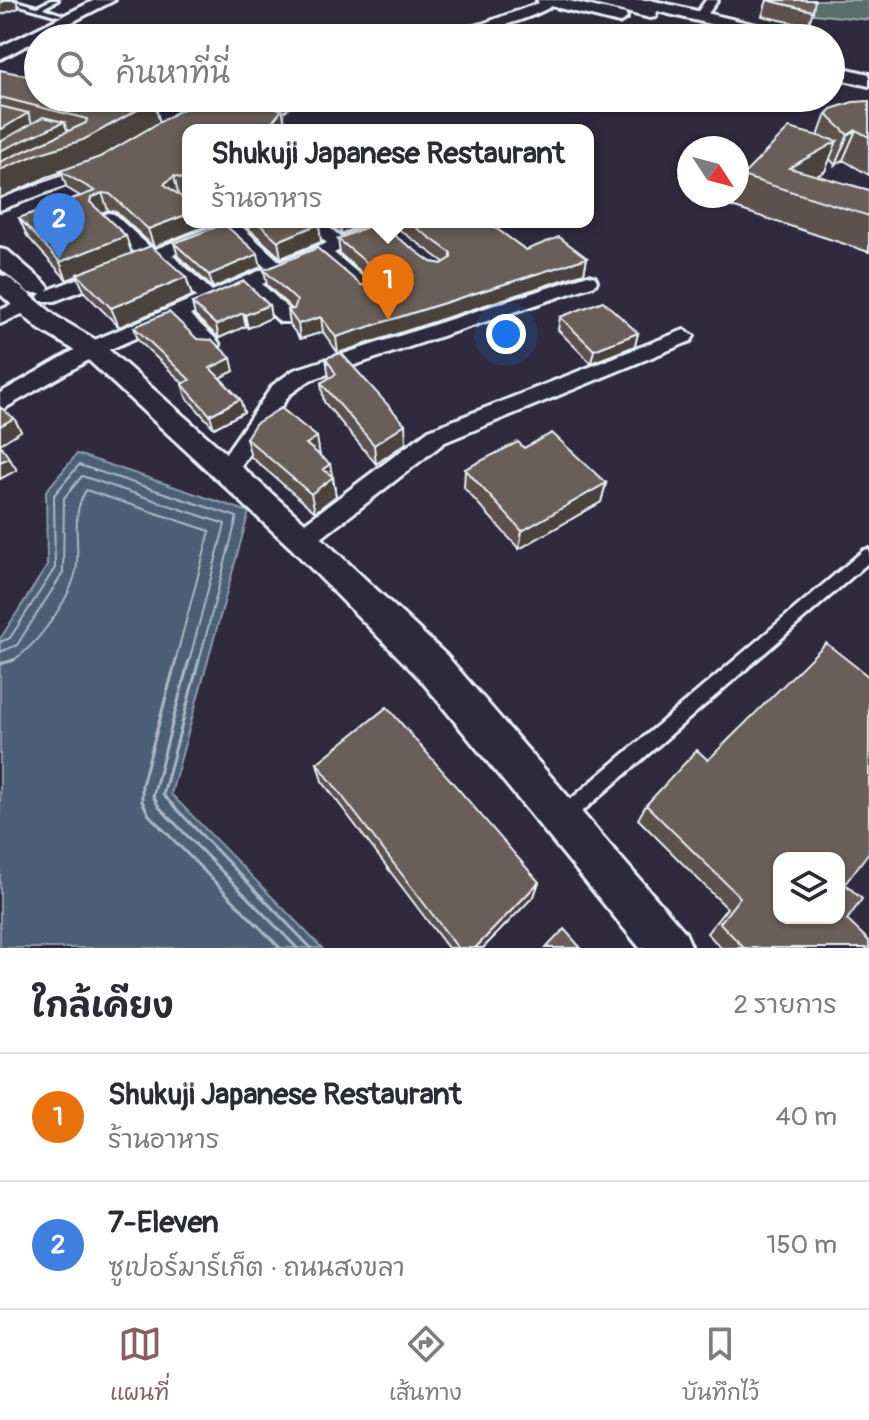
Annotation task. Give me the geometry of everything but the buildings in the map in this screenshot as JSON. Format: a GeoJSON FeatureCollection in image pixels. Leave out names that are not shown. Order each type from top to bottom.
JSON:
{"type":"FeatureCollection","features":[{"type":"Feature","properties":{"kind":"main road"},"geometry":{"type":"LineString","coordinates":[[32,24],[58,7],[89,0]]}},
{"type":"Feature","properties":{"kind":"main road"},"geometry":{"type":"LineString","coordinates":[[59,24],[107,0]]}},
{"type":"Feature","properties":{"kind":"main road"},"geometry":{"type":"LineString","coordinates":[[574,0],[672,24]]}},
{"type":"Feature","properties":{"kind":"main road"},"geometry":{"type":"LineString","coordinates":[[596,0],[696,24]]}},
{"type":"Feature","properties":{"kind":"main road"},"geometry":{"type":"LineString","coordinates":[[630,0],[730,24]]}},
{"type":"Feature","properties":{"kind":"main road"},"geometry":{"type":"LineString","coordinates":[[549,1],[643,24]]}},
{"type":"Feature","properties":{"kind":"main road"},"geometry":{"type":"LineString","coordinates":[[0,45],[24,29]]}},
{"type":"Feature","properties":{"kind":"main road"},"geometry":{"type":"LineString","coordinates":[[0,54],[24,42]]}},
{"type":"Feature","properties":{"kind":"main road"},"geometry":{"type":"LineString","coordinates":[[845,59],[869,65]]}},
{"type":"Feature","properties":{"kind":"main road"},"geometry":{"type":"LineString","coordinates":[[845,66],[869,72]]}},
{"type":"Feature","properties":{"kind":"main road"},"geometry":{"type":"LineString","coordinates":[[845,74],[869,80]]}},
{"type":"Feature","properties":{"kind":"street"},"geometry":{"type":"LineString","coordinates":[[700,17],[712,0]]}},
{"type":"Feature","properties":{"kind":"street"},"geometry":{"type":"LineString","coordinates":[[492,24],[549,1]]}},
{"type":"Feature","properties":{"kind":"street"},"geometry":{"type":"LineString","coordinates":[[0,205],[68,182],[109,162]]}},
{"type":"Feature","properties":{"kind":"street"},"geometry":{"type":"LineString","coordinates":[[108,218],[210,299]]}},
{"type":"Feature","properties":{"kind":"street"},"geometry":{"type":"LineString","coordinates":[[0,318],[215,228]]}},
{"type":"Feature","properties":{"kind":"street"},"geometry":{"type":"LineString","coordinates":[[226,228],[278,270]]}},
{"type":"Feature","properties":{"kind":"street"},"geometry":{"type":"LineString","coordinates":[[316,228],[371,294]]}},
{"type":"Feature","properties":{"kind":"street"},"geometry":{"type":"LineString","coordinates":[[0,403],[92,349],[331,248],[388,228]]}},
{"type":"Feature","properties":{"kind":"street"},"geometry":{"type":"LineString","coordinates":[[0,256],[37,301],[302,539],[433,667],[669,948]]}},
{"type":"Feature","properties":{"kind":"street"},"geometry":{"type":"LineString","coordinates":[[226,470],[281,390],[302,375],[588,281]]}},
{"type":"Feature","properties":{"kind":"street"},"geometry":{"type":"LineString","coordinates":[[0,282],[37,301]]}},
{"type":"Feature","properties":{"kind":"street"},"geometry":{"type":"LineString","coordinates":[[249,282],[287,318]]}},
{"type":"Feature","properties":{"kind":"street"},"geometry":{"type":"LineString","coordinates":[[177,313],[210,345]]}},
{"type":"Feature","properties":{"kind":"street"},"geometry":{"type":"LineString","coordinates":[[302,539],[437,436],[684,336]]}},
{"type":"Feature","properties":{"kind":"lane"},"geometry":{"type":"LineString","coordinates":[[6,0],[39,8],[58,7]]}},
{"type":"Feature","properties":{"kind":"lane"},"geometry":{"type":"LineString","coordinates":[[39,8],[58,7]]}},
{"type":"Feature","properties":{"kind":"lane"},"geometry":{"type":"LineString","coordinates":[[561,819],[869,554]]}},
{"type":"Feature","properties":{"kind":"green space"},"geometry":{"type":"Polygon","coordinates":[[[809,0],[869,0],[869,20],[804,13],[809,0]]]}},
{"type":"Feature","properties":{"kind":"water"},"geometry":{"type":"Polygon","coordinates":[[[77,454],[249,512],[171,794],[322,948],[0,948],[0,639],[47,566],[46,491],[77,454]]]}},
{"type":"Feature","properties":{"kind":"place","name":"7-Eleven"},"geometry":{"type":"Point","coordinates":[59,259]}},
{"type":"Feature","properties":{"kind":"place","name":"Shukuji Japanese Restaurant"},"geometry":{"type":"Point","coordinates":[388,320]}}]}
